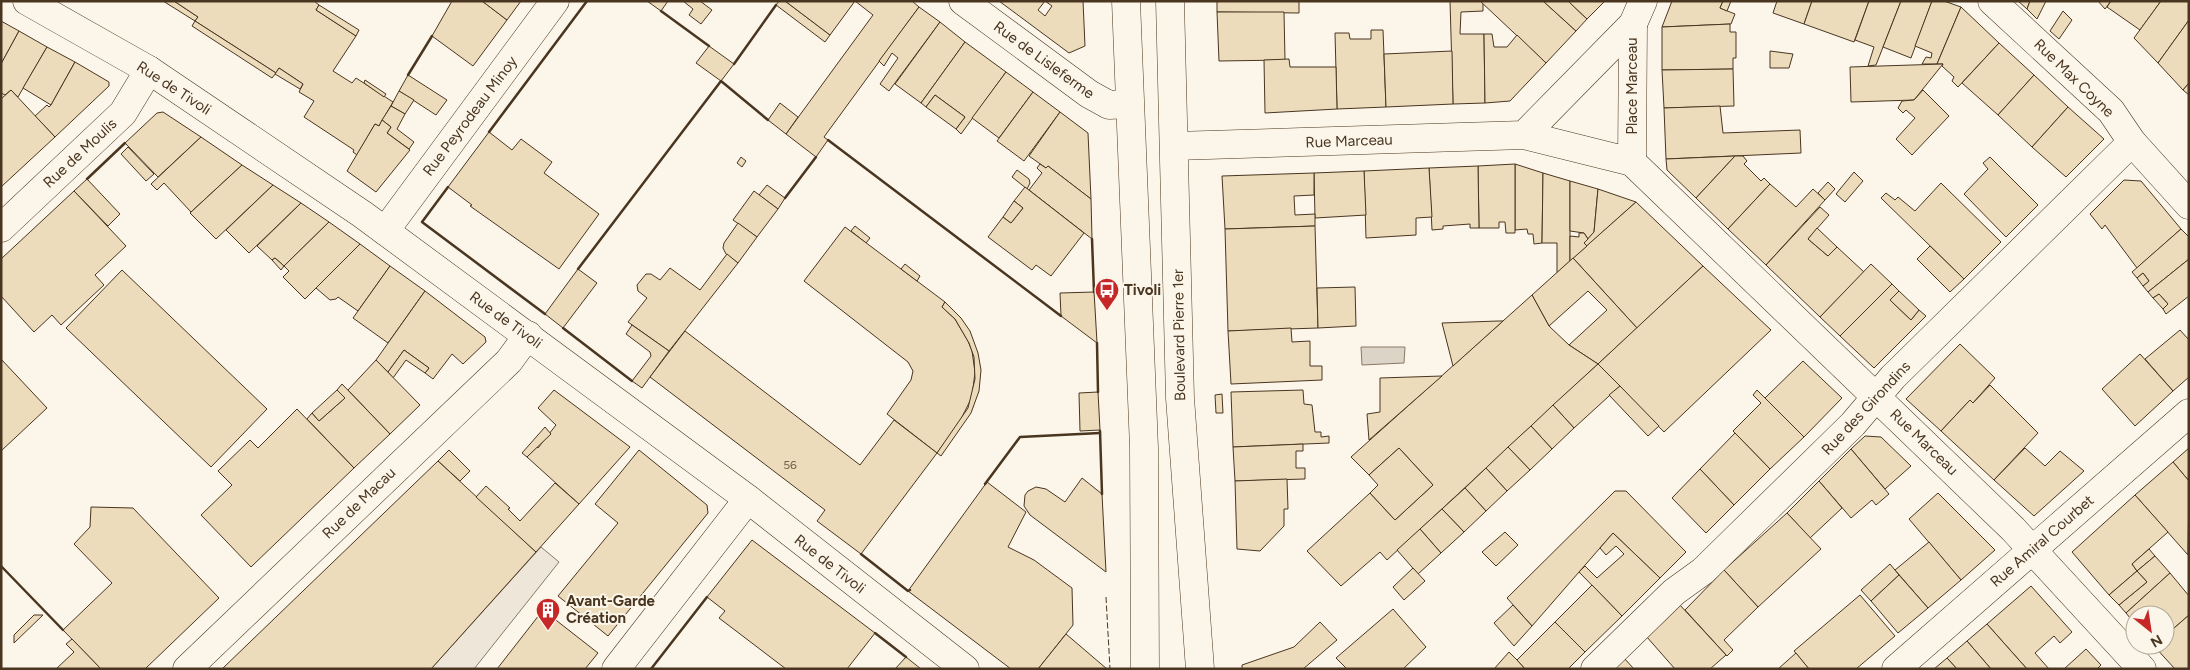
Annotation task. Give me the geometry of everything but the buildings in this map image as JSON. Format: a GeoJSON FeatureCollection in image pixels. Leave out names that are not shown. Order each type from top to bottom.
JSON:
{"type":"FeatureCollection","features":[{"type":"Feature","properties":{"kind":"street","name":"Rue de Tivoli"},"geometry":{"type":"LineString","coordinates":[[27,1],[149,70],[385,231],[748,499],[966,669]]}},
{"type":"Feature","properties":{"kind":"street","name":"Rue Peyrodeau Minoy"},"geometry":{"type":"LineString","coordinates":[[385,231],[555,1]]}},
{"type":"Feature","properties":{"kind":"street","name":"Rue de Lisleferme"},"geometry":{"type":"LineString","coordinates":[[963,1],[1089,94],[1108,105],[1130,104]]}},
{"type":"Feature","properties":{"kind":"street"},"geometry":{"type":"LineString","coordinates":[[1126,1],[1144,448],[1145,669]]}},
{"type":"Feature","properties":{"kind":"street","name":"Boulevard Pierre 1er"},"geometry":{"type":"LineString","coordinates":[[1170,1],[1180,398],[1200,669]]}},
{"type":"Feature","properties":{"kind":"street","name":"Rue Max Coyne"},"geometry":{"type":"LineString","coordinates":[[1992,1],[2111,111],[2132,142],[2189,205]]}},
{"type":"Feature","properties":{"kind":"street","name":"Place Marceau"},"geometry":{"type":"LineString","coordinates":[[1524,136],[1638,13]]}},
{"type":"Feature","properties":{"kind":"street","name":"Place Marceau"},"geometry":{"type":"LineString","coordinates":[[1632,162],[1638,13]]}},
{"type":"Feature","properties":{"kind":"street","name":"Rue de Moulis"},"geometry":{"type":"LineString","coordinates":[[1,228],[123,113],[149,70]]}},
{"type":"Feature","properties":{"kind":"street"},"geometry":{"type":"LineString","coordinates":[[1524,136],[1632,162]]}},
{"type":"Feature","properties":{"kind":"street","name":"Rue Marceau"},"geometry":{"type":"LineString","coordinates":[[1175,146],[1524,136]]}},
{"type":"Feature","properties":{"kind":"street","name":"Rue des Girondins"},"geometry":{"type":"LineString","coordinates":[[1595,669],[1674,592],[1703,571],[1853,424],[1876,396],[2132,142]]}},
{"type":"Feature","properties":{"kind":"street","name":"Rue Marceau"},"geometry":{"type":"LineString","coordinates":[[1632,162],[2032,549],[2142,669]]}},
{"type":"Feature","properties":{"kind":"street","name":"Rue de Macau"},"geometry":{"type":"LineString","coordinates":[[188,669],[509,361],[528,335]]}},
{"type":"Feature","properties":{"kind":"street","name":"Rue Amiral Courbet"},"geometry":{"type":"LineString","coordinates":[[1896,669],[2189,413]]}},
{"type":"Feature","properties":{"kind":"street"},"geometry":{"type":"LineString","coordinates":[[616,669],[748,499]]}},
{"type":"Feature","properties":{"kind":"shaded area"},"geometry":{"type":"Polygon","coordinates":[[[1361,347],[1405,347],[1404,363],[1362,365],[1361,347]]]}},
{"type":"Feature","properties":{"kind":"shaded area"},"geometry":{"type":"Polygon","coordinates":[[[541,547],[559,562],[474,669],[431,669],[541,547]]]}},
{"type":"Feature","properties":{"kind":"fence"},"geometry":{"type":"LineString","coordinates":[[1106,597],[1110,669]]}},
{"type":"Feature","properties":{"kind":"wall"},"geometry":{"type":"LineString","coordinates":[[489,132],[587,1]]}},
{"type":"Feature","properties":{"kind":"wall"},"geometry":{"type":"LineString","coordinates":[[734,64],[776,5]]}},
{"type":"Feature","properties":{"kind":"wall"},"geometry":{"type":"LineString","coordinates":[[661,11],[709,46]]}},
{"type":"Feature","properties":{"kind":"wall"},"geometry":{"type":"LineString","coordinates":[[408,75],[432,36]]}},
{"type":"Feature","properties":{"kind":"wall"},"geometry":{"type":"LineString","coordinates":[[578,269],[721,81],[768,120]]}},
{"type":"Feature","properties":{"kind":"wall"},"geometry":{"type":"LineString","coordinates":[[828,140],[1061,316]]}},
{"type":"Feature","properties":{"kind":"wall"},"geometry":{"type":"LineString","coordinates":[[87,179],[125,143]]}},
{"type":"Feature","properties":{"kind":"wall"},"geometry":{"type":"LineString","coordinates":[[785,198],[816,157]]}},
{"type":"Feature","properties":{"kind":"wall"},"geometry":{"type":"LineString","coordinates":[[448,187],[422,222],[545,314]]}},
{"type":"Feature","properties":{"kind":"wall"},"geometry":{"type":"LineString","coordinates":[[1092,239],[1094,292]]}},
{"type":"Feature","properties":{"kind":"wall"},"geometry":{"type":"LineString","coordinates":[[563,328],[632,381]]}},
{"type":"Feature","properties":{"kind":"wall"},"geometry":{"type":"LineString","coordinates":[[1097,343],[1098,392]]}},
{"type":"Feature","properties":{"kind":"wall"},"geometry":{"type":"LineString","coordinates":[[1100,431],[1102,494]]}},
{"type":"Feature","properties":{"kind":"wall"},"geometry":{"type":"LineString","coordinates":[[985,484],[1020,437],[1100,433]]}},
{"type":"Feature","properties":{"kind":"wall"},"geometry":{"type":"LineString","coordinates":[[861,554],[908,591],[910,590]]}},
{"type":"Feature","properties":{"kind":"wall"},"geometry":{"type":"LineString","coordinates":[[1,566],[63,630]]}},
{"type":"Feature","properties":{"kind":"wall"},"geometry":{"type":"LineString","coordinates":[[651,669],[707,597]]}},
{"type":"Feature","properties":{"kind":"wall"},"geometry":{"type":"LineString","coordinates":[[875,633],[906,657]]}},
{"type":"Feature","properties":{"kind":"place","name":"Tivoli"},"geometry":{"type":"Point","coordinates":[1107,311]}},
{"type":"Feature","properties":{"kind":"place","name":"Avant-Garde Création"},"geometry":{"type":"Point","coordinates":[548,631]}}]}
